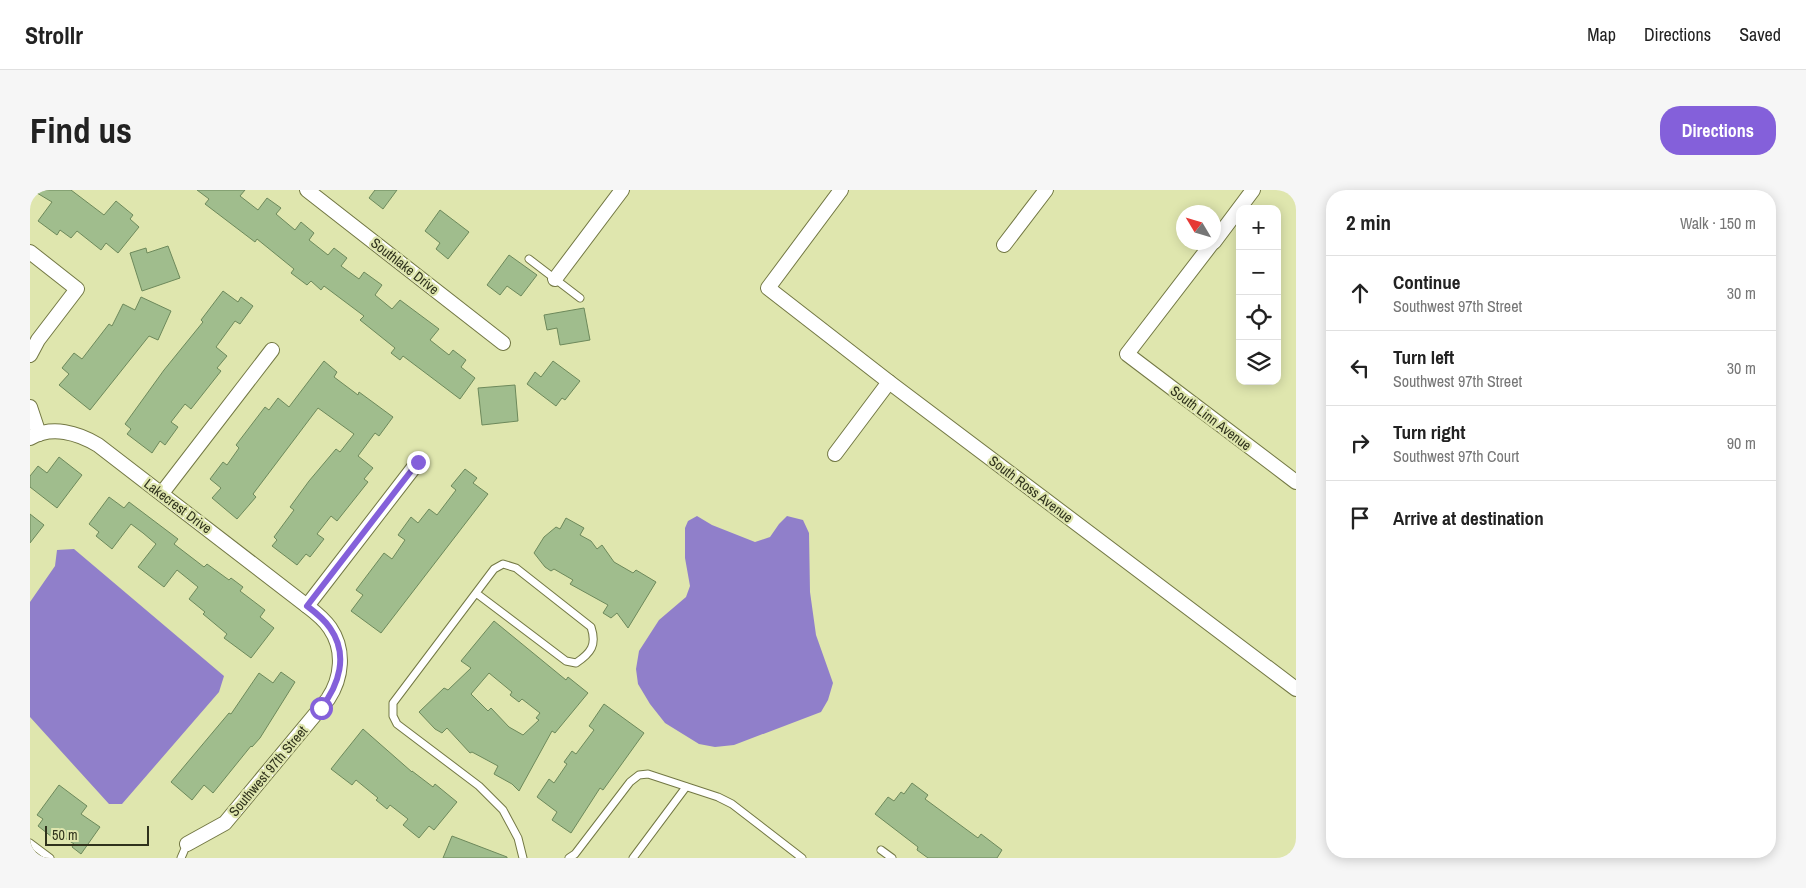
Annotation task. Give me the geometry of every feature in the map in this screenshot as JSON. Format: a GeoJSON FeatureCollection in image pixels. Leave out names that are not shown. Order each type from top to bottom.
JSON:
{"type":"FeatureCollection","features":[{"type":"Feature","properties":{"kind":"street","name":"Southlake Drive"},"geometry":{"type":"LineString","coordinates":[[307,190],[503,342]]}},
{"type":"Feature","properties":{"kind":"street"},"geometry":{"type":"LineString","coordinates":[[555,279],[622,190]]}},
{"type":"Feature","properties":{"kind":"street","name":"South Ross Avenue"},"geometry":{"type":"LineString","coordinates":[[841,190],[768,288],[889,382],[1296,689]]}},
{"type":"Feature","properties":{"kind":"street"},"geometry":{"type":"LineString","coordinates":[[1004,245],[1046,190]]}},
{"type":"Feature","properties":{"kind":"street"},"geometry":{"type":"LineString","coordinates":[[1221,232],[1253,190]]}},
{"type":"Feature","properties":{"kind":"street","name":"South Linn Avenue"},"geometry":{"type":"LineString","coordinates":[[1207,250],[1127,354],[1296,482]]}},
{"type":"Feature","properties":{"kind":"street"},"geometry":{"type":"LineString","coordinates":[[30,252],[77,289],[38,340],[30,355]]}},
{"type":"Feature","properties":{"kind":"street"},"geometry":{"type":"LineString","coordinates":[[162,493],[272,350]]}},
{"type":"Feature","properties":{"kind":"street"},"geometry":{"type":"LineString","coordinates":[[835,454],[889,382]]}},
{"type":"Feature","properties":{"kind":"street"},"geometry":{"type":"LineString","coordinates":[[30,407],[35,436]]}},
{"type":"Feature","properties":{"kind":"street","name":"Lakecrest Drive"},"geometry":{"type":"LineString","coordinates":[[35,436],[55,432],[72,433],[85,437],[162,493],[307,606]]}},
{"type":"Feature","properties":{"kind":"street"},"geometry":{"type":"LineString","coordinates":[[307,606],[418,462]]}},
{"type":"Feature","properties":{"kind":"street","name":"Southwest 97th Street"},"geometry":{"type":"LineString","coordinates":[[187,844],[225,823],[332,694],[340,669],[339,649],[332,629],[307,606]]}},
{"type":"Feature","properties":{"kind":"lane"},"geometry":{"type":"LineString","coordinates":[[529,259],[580,298]]}},
{"type":"Feature","properties":{"kind":"lane"},"geometry":{"type":"LineString","coordinates":[[476,593],[566,661],[576,663],[585,657],[592,648],[594,636],[591,627],[516,568],[504,564],[494,569],[393,703],[393,716],[398,724],[479,786],[503,810],[518,838],[523,858]]}},
{"type":"Feature","properties":{"kind":"lane"},"geometry":{"type":"LineString","coordinates":[[569,858],[575,854],[630,782],[639,775],[648,774],[718,797],[732,804],[802,858]]}},
{"type":"Feature","properties":{"kind":"lane"},"geometry":{"type":"LineString","coordinates":[[633,858],[686,786]]}},
{"type":"Feature","properties":{"kind":"lane"},"geometry":{"type":"LineString","coordinates":[[30,843],[50,858]]}},
{"type":"Feature","properties":{"kind":"lane"},"geometry":{"type":"LineString","coordinates":[[181,858],[187,844]]}},
{"type":"Feature","properties":{"kind":"lane"},"geometry":{"type":"LineString","coordinates":[[881,850],[892,858]]}},
{"type":"Feature","properties":{"kind":"shaded area"},"geometry":{"type":"Polygon","coordinates":[[[697,516],[712,525],[755,542],[770,537],[787,516],[803,520],[809,533],[810,592],[816,635],[833,683],[828,700],[821,712],[734,745],[715,747],[699,744],[665,723],[650,704],[638,684],[636,669],[639,651],[659,620],[686,597],[690,586],[685,558],[685,528],[688,521],[697,516]]]}},
{"type":"Feature","properties":{"kind":"shaded area"},"geometry":{"type":"Polygon","coordinates":[[[74,549],[224,676],[219,692],[122,804],[109,804],[30,717],[30,602],[55,566],[57,550],[74,549]]]}},
{"type":"Feature","properties":{"kind":"building"},"geometry":{"type":"Polygon","coordinates":[[[32,190],[71,190],[104,215],[116,201],[133,215],[130,219],[139,227],[118,253],[106,243],[101,250],[77,231],[71,238],[60,230],[57,235],[38,221],[52,202],[32,190]]]}},
{"type":"Feature","properties":{"kind":"building"},"geometry":{"type":"Polygon","coordinates":[[[197,190],[245,190],[240,196],[258,210],[267,198],[281,208],[276,214],[295,230],[301,222],[314,233],[309,240],[328,255],[334,248],[347,258],[341,266],[359,279],[364,272],[382,285],[375,295],[392,309],[400,300],[439,329],[430,340],[449,355],[453,350],[466,360],[461,367],[475,378],[460,399],[403,356],[400,360],[391,353],[395,348],[360,320],[364,316],[324,286],[321,290],[311,281],[307,285],[291,273],[294,269],[257,239],[255,242],[205,204],[209,199],[197,190]]]}},
{"type":"Feature","properties":{"kind":"building"},"geometry":{"type":"Polygon","coordinates":[[[375,190],[397,190],[383,209],[369,198],[375,190]]]}},
{"type":"Feature","properties":{"kind":"building"},"geometry":{"type":"Polygon","coordinates":[[[440,210],[469,232],[448,259],[436,249],[440,243],[425,231],[440,210]]]}},
{"type":"Feature","properties":{"kind":"building"},"geometry":{"type":"Polygon","coordinates":[[[168,246],[180,278],[142,291],[130,253],[146,248],[147,253],[168,246]]]}},
{"type":"Feature","properties":{"kind":"building"},"geometry":{"type":"Polygon","coordinates":[[[509,255],[537,275],[521,296],[507,286],[500,295],[487,285],[509,255]]]}},
{"type":"Feature","properties":{"kind":"building"},"geometry":{"type":"Polygon","coordinates":[[[223,291],[238,302],[241,297],[253,306],[240,324],[235,321],[216,347],[227,356],[217,368],[221,371],[191,409],[185,404],[171,422],[178,427],[165,445],[160,441],[152,453],[127,434],[131,429],[125,424],[164,370],[203,322],[201,320],[223,291]]]}},
{"type":"Feature","properties":{"kind":"building"},"geometry":{"type":"Polygon","coordinates":[[[141,297],[171,311],[158,340],[149,336],[90,410],[59,385],[69,374],[62,368],[74,353],[82,359],[109,324],[112,326],[123,304],[135,310],[141,297]]]}},
{"type":"Feature","properties":{"kind":"building"},"geometry":{"type":"Polygon","coordinates":[[[584,308],[590,340],[560,345],[557,328],[547,330],[544,315],[584,308]]]}},
{"type":"Feature","properties":{"kind":"building"},"geometry":{"type":"Polygon","coordinates":[[[324,361],[337,372],[334,377],[358,395],[359,392],[393,417],[379,436],[375,433],[358,456],[373,468],[364,479],[368,482],[337,521],[331,516],[317,534],[324,539],[310,557],[306,554],[297,565],[272,546],[277,540],[274,537],[294,510],[290,507],[309,481],[336,449],[340,452],[354,434],[318,408],[253,494],[256,497],[237,519],[212,498],[221,488],[210,479],[223,462],[227,465],[239,448],[236,445],[265,407],[269,410],[278,398],[289,407],[324,361]]]}},
{"type":"Feature","properties":{"kind":"building"},"geometry":{"type":"Polygon","coordinates":[[[553,361],[580,381],[565,400],[562,398],[556,406],[527,384],[535,372],[541,377],[553,361]]]}},
{"type":"Feature","properties":{"kind":"building"},"geometry":{"type":"Polygon","coordinates":[[[515,385],[518,421],[482,425],[478,388],[515,385]]]}},
{"type":"Feature","properties":{"kind":"building"},"geometry":{"type":"Polygon","coordinates":[[[59,457],[82,475],[57,508],[30,487],[30,476],[38,466],[47,473],[59,457]]]}},
{"type":"Feature","properties":{"kind":"building"},"geometry":{"type":"Polygon","coordinates":[[[465,469],[477,478],[473,483],[488,494],[381,633],[351,611],[363,595],[356,590],[384,553],[392,559],[405,540],[398,535],[411,517],[418,523],[429,509],[437,515],[456,490],[451,486],[465,469]]]}},
{"type":"Feature","properties":{"kind":"building"},"geometry":{"type":"Polygon","coordinates":[[[109,497],[124,508],[129,502],[178,539],[174,544],[204,567],[207,564],[229,580],[231,578],[243,587],[240,591],[265,610],[260,617],[274,628],[251,658],[224,638],[227,634],[203,614],[205,612],[189,599],[198,587],[177,570],[164,587],[138,567],[156,544],[143,533],[131,524],[112,549],[96,536],[99,532],[89,524],[109,497]]]}},
{"type":"Feature","properties":{"kind":"building"},"geometry":{"type":"Polygon","coordinates":[[[30,514],[44,525],[30,543],[30,514]]]}},
{"type":"Feature","properties":{"kind":"building"},"geometry":{"type":"Polygon","coordinates":[[[566,518],[584,528],[580,535],[591,541],[597,549],[602,545],[614,562],[633,573],[636,570],[656,582],[628,628],[617,613],[611,618],[603,613],[608,605],[570,584],[573,580],[554,569],[551,571],[545,567],[534,553],[544,537],[556,527],[560,529],[566,518]]]}},
{"type":"Feature","properties":{"kind":"building"},"geometry":{"type":"Polygon","coordinates":[[[494,621],[566,680],[568,677],[588,693],[555,733],[552,731],[519,791],[512,784],[494,774],[498,766],[472,752],[470,753],[447,728],[442,733],[435,729],[419,712],[444,688],[448,690],[471,668],[461,661],[494,621]],[[489,673],[471,694],[488,711],[491,708],[509,727],[523,735],[539,720],[536,718],[540,713],[522,699],[519,702],[510,695],[512,692],[489,673]]]}},
{"type":"Feature","properties":{"kind":"building"},"geometry":{"type":"Polygon","coordinates":[[[281,672],[295,682],[260,738],[251,746],[213,793],[204,785],[192,800],[171,782],[229,713],[231,714],[259,673],[273,683],[281,672]]]}},
{"type":"Feature","properties":{"kind":"building"},"geometry":{"type":"Polygon","coordinates":[[[604,704],[644,733],[603,790],[600,788],[571,833],[552,820],[557,812],[537,797],[549,779],[554,783],[567,764],[564,762],[572,751],[576,754],[594,730],[589,726],[604,704]]]}},
{"type":"Feature","properties":{"kind":"building"},"geometry":{"type":"Polygon","coordinates":[[[363,729],[412,772],[433,787],[435,784],[457,802],[434,830],[429,826],[419,838],[403,825],[408,819],[390,805],[387,809],[376,800],[378,798],[356,780],[352,785],[331,769],[363,729]]]}},
{"type":"Feature","properties":{"kind":"building"},"geometry":{"type":"Polygon","coordinates":[[[912,783],[928,795],[925,799],[978,838],[981,834],[1002,850],[997,858],[928,858],[917,850],[918,847],[875,814],[888,797],[894,801],[901,792],[904,794],[912,783]]]}},
{"type":"Feature","properties":{"kind":"building"},"geometry":{"type":"Polygon","coordinates":[[[59,785],[87,806],[81,814],[100,827],[81,854],[72,847],[74,844],[56,832],[52,837],[38,826],[43,819],[37,815],[59,785]]]}},
{"type":"Feature","properties":{"kind":"building"},"geometry":{"type":"Polygon","coordinates":[[[452,836],[507,857],[507,858],[443,858],[452,836]]]}},
{"type":"Feature","properties":{"kind":"route"},"geometry":{"type":"LineString","coordinates":[[321,708],[332,694],[337,682],[341,662],[332,629],[307,606],[418,462]]}}]}
